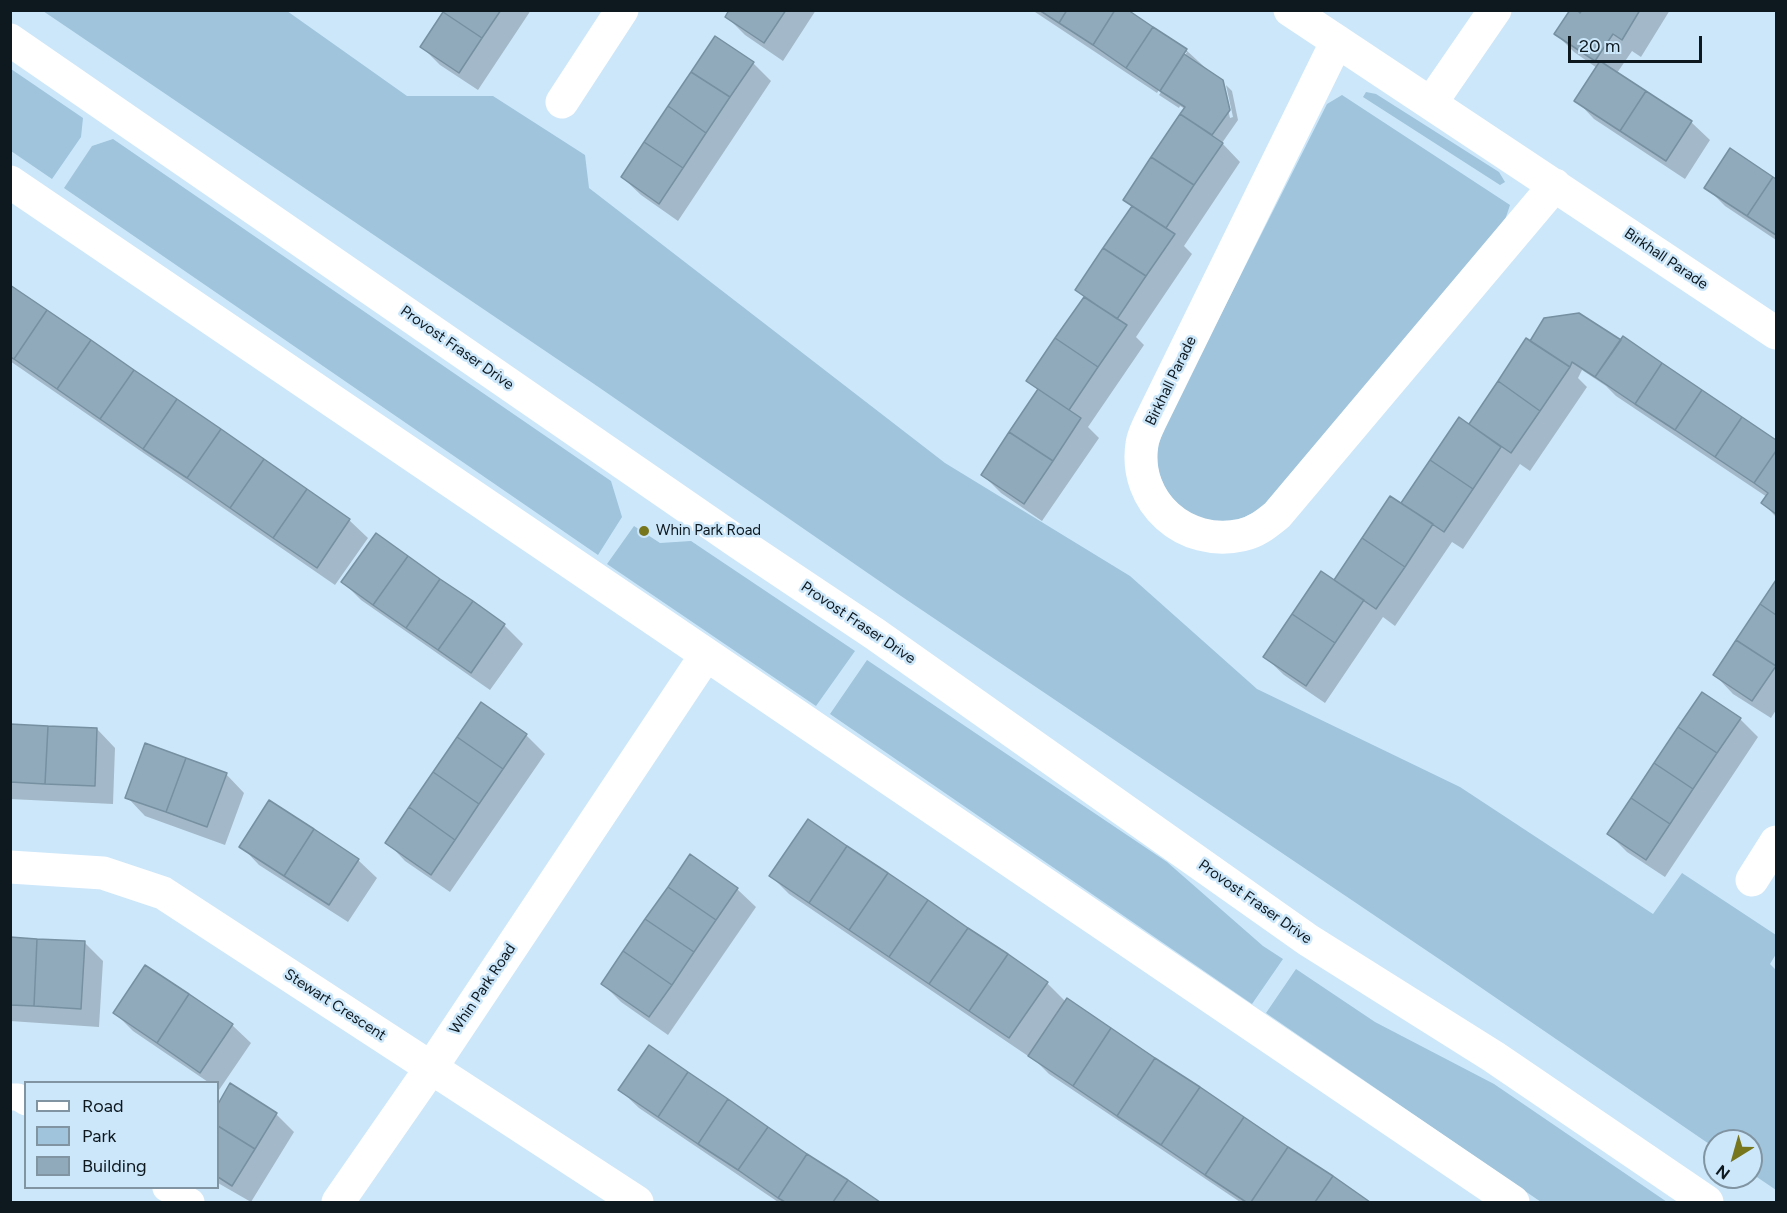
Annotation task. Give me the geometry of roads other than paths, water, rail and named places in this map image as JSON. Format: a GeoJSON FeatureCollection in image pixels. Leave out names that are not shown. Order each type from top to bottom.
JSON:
{"type":"FeatureCollection","features":[{"type":"Feature","properties":{"kind":"street"},"geometry":{"type":"LineString","coordinates":[[562,102],[622,10]]}},
{"type":"Feature","properties":{"kind":"street","name":"Birkhall Parade"},"geometry":{"type":"LineString","coordinates":[[1290,10],[1776,333]]}},
{"type":"Feature","properties":{"kind":"street"},"geometry":{"type":"LineString","coordinates":[[1431,102],[1495,10]]}},
{"type":"Feature","properties":{"kind":"street","name":"Provost Fraser Drive"},"geometry":{"type":"LineString","coordinates":[[10,40],[875,634],[1308,940],[1494,1057],[1707,1203]]}},
{"type":"Feature","properties":{"kind":"street","name":"Birkhall Parade"},"geometry":{"type":"LineString","coordinates":[[1337,41],[1142,442],[1141,464],[1146,485],[1156,504],[1170,520],[1205,537],[1225,538],[1244,535],[1262,527],[1277,515],[1555,185]]}},
{"type":"Feature","properties":{"kind":"street"},"geometry":{"type":"LineString","coordinates":[[10,182],[1513,1203]]}},
{"type":"Feature","properties":{"kind":"street","name":"Whin Park Road"},"geometry":{"type":"LineString","coordinates":[[338,1203],[431,1068],[706,655]]}},
{"type":"Feature","properties":{"kind":"street"},"geometry":{"type":"LineString","coordinates":[[1752,880],[1776,842]]}},
{"type":"Feature","properties":{"kind":"street","name":"Stewart Crescent"},"geometry":{"type":"LineString","coordinates":[[10,867],[102,873],[163,892],[637,1203]]}},
{"type":"Feature","properties":{"kind":"lane"},"geometry":{"type":"LineString","coordinates":[[10,1096],[24,1101]]}},
{"type":"Feature","properties":{"kind":"lane"},"geometry":{"type":"LineString","coordinates":[[168,1189],[190,1203]]}},
{"type":"Feature","properties":{"kind":"place","name":"Whin Park Road"},"geometry":{"type":"Point","coordinates":[644,531]}}]}
